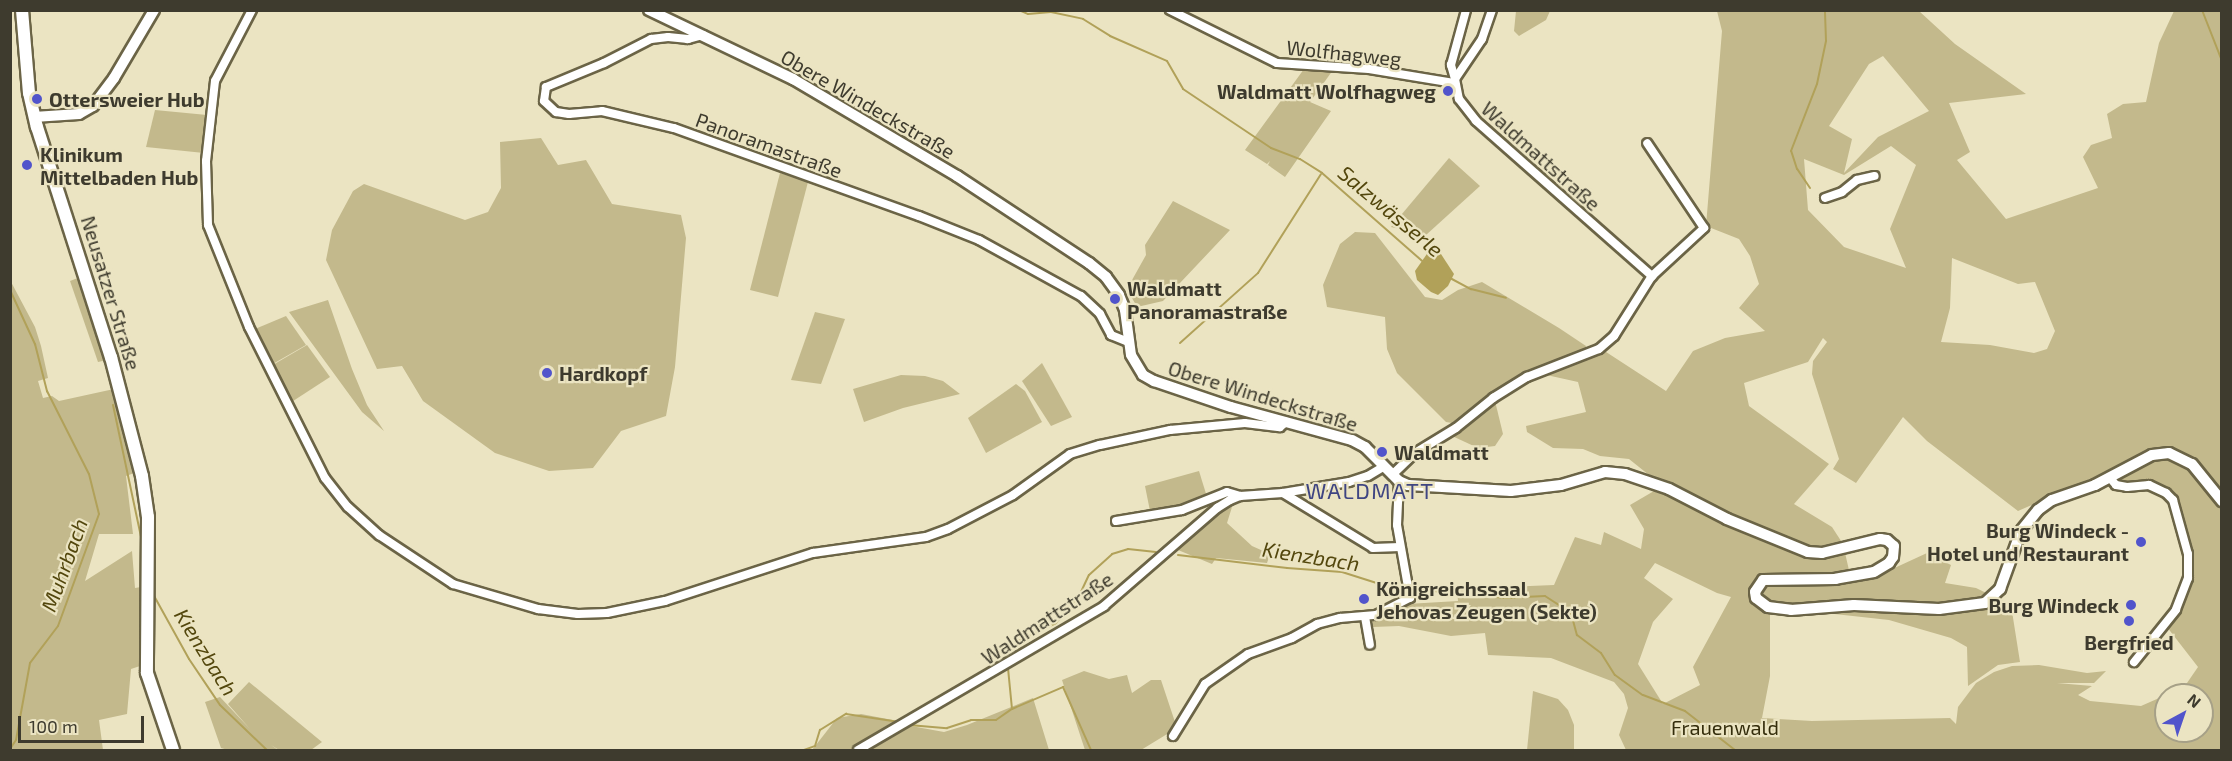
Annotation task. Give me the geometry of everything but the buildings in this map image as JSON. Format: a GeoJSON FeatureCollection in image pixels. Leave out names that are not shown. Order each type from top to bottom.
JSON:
{"type":"FeatureCollection","features":[{"type":"Feature","properties":{"kind":"main road","name":"Neusatzer Straße"},"geometry":{"type":"LineString","coordinates":[[22,10],[28,88],[34,117],[111,357],[134,441],[148,517],[147,673],[173,750]]}},
{"type":"Feature","properties":{"kind":"street"},"geometry":{"type":"LineString","coordinates":[[34,117],[79,114],[93,106],[114,78],[154,10]]}},
{"type":"Feature","properties":{"kind":"street"},"geometry":{"type":"LineString","coordinates":[[252,10],[215,81],[206,161],[208,225],[249,327],[325,478],[348,507],[379,535],[453,584],[538,609],[578,614],[607,613],[640,606],[813,553],[926,537],[948,529],[1013,495],[1070,454],[1170,430],[1245,423],[1280,428],[1286,422]]}},
{"type":"Feature","properties":{"kind":"street","name":"Obere Windeckstraße"},"geometry":{"type":"LineString","coordinates":[[649,10],[793,79],[875,126],[1089,263],[1106,277],[1119,295],[1125,310],[1128,342],[1137,367],[1154,381],[1231,408],[1359,443],[1395,478]]}},
{"type":"Feature","properties":{"kind":"street","name":"Wolfhagweg"},"geometry":{"type":"LineString","coordinates":[[1170,10],[1277,63],[1369,69],[1454,81]]}},
{"type":"Feature","properties":{"kind":"street"},"geometry":{"type":"LineString","coordinates":[[1454,81],[1451,65],[1466,10]]}},
{"type":"Feature","properties":{"kind":"street"},"geometry":{"type":"LineString","coordinates":[[1454,81],[1482,39],[1492,10]]}},
{"type":"Feature","properties":{"kind":"street","name":"Panoramastraße"},"geometry":{"type":"LineString","coordinates":[[704,35],[687,39],[669,37],[651,39],[546,87],[544,101],[556,112],[569,114],[602,111],[674,128],[969,236],[1081,296],[1100,314],[1111,335],[1128,342]]}},
{"type":"Feature","properties":{"kind":"street","name":"Waldmattstraße"},"geometry":{"type":"LineString","coordinates":[[1454,81],[1459,99],[1476,121],[1652,276]]}},
{"type":"Feature","properties":{"kind":"street"},"geometry":{"type":"LineString","coordinates":[[1173,736],[1205,684],[1248,654],[1327,621],[1376,615],[1410,598],[1400,547],[1395,478],[1415,453],[1456,428],[1493,398],[1527,377],[1599,349],[1614,336],[1652,276],[1704,228],[1647,143]]}},
{"type":"Feature","properties":{"kind":"street"},"geometry":{"type":"LineString","coordinates":[[1825,198],[1842,192],[1857,180],[1875,176]]}},
{"type":"Feature","properties":{"kind":"street"},"geometry":{"type":"LineString","coordinates":[[1395,478],[1436,488],[1511,491],[1561,485],[1605,472],[1625,474],[1669,489],[1728,519],[1808,552],[1822,553],[1880,539],[1887,540],[1894,546],[1893,557],[1889,563],[1874,572],[1836,579],[1763,580],[1755,592],[1756,598],[1768,608],[1791,610],[1854,605],[1939,609],[1985,603],[2000,589],[2021,531],[2038,510],[2052,500],[2110,478],[2152,455],[2169,453],[2192,464],[2222,501]]}},
{"type":"Feature","properties":{"kind":"street","name":"Waldmattstraße"},"geometry":{"type":"LineString","coordinates":[[1116,521],[1182,510],[1227,492],[1240,496],[1283,493],[1349,482],[1383,467]]}},
{"type":"Feature","properties":{"kind":"street"},"geometry":{"type":"LineString","coordinates":[[2110,478],[2116,484],[2127,487],[2149,485],[2166,493],[2173,500],[2188,554],[2188,578],[2176,610],[2134,662]]}},
{"type":"Feature","properties":{"kind":"street"},"geometry":{"type":"LineString","coordinates":[[1283,493],[1373,548],[1400,547]]}},
{"type":"Feature","properties":{"kind":"street","name":"Waldmattstraße"},"geometry":{"type":"LineString","coordinates":[[858,750],[1104,606],[1216,508],[1240,496]]}},
{"type":"Feature","properties":{"kind":"street"},"geometry":{"type":"LineString","coordinates":[[1365,617],[1370,645]]}},
{"type":"Feature","properties":{"kind":"green space"},"geometry":{"type":"Polygon","coordinates":[[[1516,10],[1550,11],[1546,20],[1519,36],[1514,31],[1516,10]]]}},
{"type":"Feature","properties":{"kind":"green space","name":"Frauenwald"},"geometry":{"type":"Polygon","coordinates":[[[1717,11],[1919,11],[1955,44],[2026,94],[1949,103],[1970,152],[1957,160],[2006,219],[2098,188],[2083,157],[2091,145],[2112,138],[2107,114],[2123,104],[2146,102],[2159,43],[2174,11],[2221,11],[2221,750],[1626,750],[1619,735],[1628,708],[1624,694],[1614,682],[1551,658],[1488,655],[1485,633],[1451,636],[1399,626],[1373,627],[1372,621],[1407,604],[1458,601],[1457,589],[1554,585],[1575,537],[1601,545],[1604,532],[1641,549],[1644,529],[1630,505],[1654,491],[1654,479],[1629,459],[1600,456],[1583,449],[1553,448],[1527,432],[1526,426],[1586,412],[1578,382],[1542,374],[1603,350],[1666,391],[1693,351],[1725,338],[1765,331],[1739,308],[1759,284],[1750,256],[1739,239],[1706,226],[1722,31],[1717,11]],[[1883,56],[1869,64],[1829,126],[1852,139],[1844,173],[1878,137],[1929,111],[1883,56]],[[1891,146],[1844,175],[1804,159],[1808,210],[1844,247],[1906,268],[1890,229],[1916,165],[1891,146]],[[1952,258],[1950,308],[1941,342],[1990,345],[2034,353],[2047,349],[2055,331],[2035,282],[2018,284],[1952,258]],[[1823,338],[1808,362],[1744,383],[1749,406],[1829,464],[1794,504],[1832,527],[1843,544],[1851,579],[1875,577],[1927,553],[1951,565],[1945,583],[1976,588],[2011,605],[2020,662],[1998,665],[1968,686],[1967,647],[1951,638],[1889,620],[1770,607],[1770,676],[1762,718],[1812,721],[1950,718],[1956,724],[1958,707],[1976,683],[1994,672],[2012,666],[2039,665],[2087,673],[2106,671],[2094,683],[2057,683],[2092,686],[2078,695],[2090,701],[2141,706],[2154,700],[2154,743],[2214,743],[2214,683],[2187,683],[2198,667],[2167,627],[2191,577],[2167,490],[2149,482],[2127,485],[2118,483],[2106,472],[2018,511],[1927,441],[1903,417],[1856,483],[1833,469],[1839,459],[1812,374],[1813,361],[1827,342],[1823,338]],[[1655,563],[1644,578],[1673,599],[1653,622],[1638,664],[1663,704],[1700,685],[1693,667],[1731,597],[1717,593],[1655,563]]]}},
{"type":"Feature","properties":{"kind":"green space"},"geometry":{"type":"Polygon","coordinates":[[[1304,69],[1333,70],[1310,102],[1331,111],[1285,177],[1268,165],[1270,161],[1267,164],[1245,150],[1304,69]]]}},
{"type":"Feature","properties":{"kind":"green space"},"geometry":{"type":"Polygon","coordinates":[[[155,110],[207,115],[204,153],[146,147],[155,110]]]}},
{"type":"Feature","properties":{"kind":"green space"},"geometry":{"type":"Polygon","coordinates":[[[541,138],[558,165],[586,160],[612,204],[681,215],[686,238],[675,367],[666,416],[621,431],[593,468],[549,471],[495,453],[423,401],[402,366],[377,369],[326,260],[332,230],[353,191],[364,184],[465,220],[488,212],[501,188],[500,142],[541,138]]]}},
{"type":"Feature","properties":{"kind":"green space"},"geometry":{"type":"Polygon","coordinates":[[[1449,158],[1480,186],[1426,235],[1391,227],[1449,158]]]}},
{"type":"Feature","properties":{"kind":"green space"},"geometry":{"type":"Polygon","coordinates":[[[780,173],[808,182],[778,297],[750,290],[780,173]]]}},
{"type":"Feature","properties":{"kind":"green space"},"geometry":{"type":"Polygon","coordinates":[[[1173,201],[1230,230],[1163,301],[1137,307],[1127,289],[1146,255],[1145,245],[1173,201]]]}},
{"type":"Feature","properties":{"kind":"green space"},"geometry":{"type":"Polygon","coordinates":[[[1355,232],[1375,233],[1425,297],[1442,300],[1458,290],[1482,282],[1586,346],[1585,351],[1528,371],[1452,423],[1446,422],[1397,373],[1387,349],[1385,317],[1327,307],[1323,285],[1340,244],[1355,232]]]}},
{"type":"Feature","properties":{"kind":"green space"},"geometry":{"type":"Polygon","coordinates":[[[83,276],[107,360],[98,362],[70,281],[83,276]]]}},
{"type":"Feature","properties":{"kind":"green space"},"geometry":{"type":"Polygon","coordinates":[[[10,280],[35,327],[41,346],[48,378],[38,381],[43,398],[52,396],[59,401],[114,389],[137,472],[126,476],[133,534],[99,534],[85,581],[132,551],[135,588],[141,587],[140,666],[131,669],[127,714],[99,720],[103,750],[11,750],[10,280]]]}},
{"type":"Feature","properties":{"kind":"green space"},"geometry":{"type":"Polygon","coordinates":[[[328,300],[367,405],[384,431],[362,412],[289,312],[328,300]]]}},
{"type":"Feature","properties":{"kind":"green space"},"geometry":{"type":"Polygon","coordinates":[[[815,312],[845,319],[821,384],[791,380],[815,312]]]}},
{"type":"Feature","properties":{"kind":"green space"},"geometry":{"type":"Polygon","coordinates":[[[286,316],[306,345],[271,365],[255,329],[286,316]]]}},
{"type":"Feature","properties":{"kind":"green space"},"geometry":{"type":"Polygon","coordinates":[[[307,345],[330,377],[290,403],[271,366],[307,345]]]}},
{"type":"Feature","properties":{"kind":"green space"},"geometry":{"type":"Polygon","coordinates":[[[1042,363],[1072,417],[1051,426],[1022,381],[1042,363]]]}},
{"type":"Feature","properties":{"kind":"green space"},"geometry":{"type":"Polygon","coordinates":[[[901,375],[925,376],[943,381],[960,394],[903,408],[864,422],[853,389],[901,375]]]}},
{"type":"Feature","properties":{"kind":"green space"},"geometry":{"type":"Polygon","coordinates":[[[1016,384],[1025,391],[1042,422],[986,453],[968,418],[1016,384]]]}},
{"type":"Feature","properties":{"kind":"green space"},"geometry":{"type":"Polygon","coordinates":[[[1495,401],[1503,434],[1495,446],[1478,448],[1450,435],[1495,401]]]}},
{"type":"Feature","properties":{"kind":"green space"},"geometry":{"type":"Polygon","coordinates":[[[1199,471],[1207,497],[1151,516],[1145,486],[1199,471]]]}},
{"type":"Feature","properties":{"kind":"green space"},"geometry":{"type":"Polygon","coordinates":[[[1232,507],[1227,523],[1252,546],[1270,554],[1267,563],[1216,558],[1212,564],[1178,550],[1219,513],[1232,507]]]}},
{"type":"Feature","properties":{"kind":"green space"},"geometry":{"type":"Polygon","coordinates":[[[1084,671],[1109,679],[1127,675],[1132,693],[1151,680],[1161,680],[1177,728],[1141,750],[1085,750],[1062,680],[1084,671]]]}},
{"type":"Feature","properties":{"kind":"green space"},"geometry":{"type":"Polygon","coordinates":[[[249,682],[322,742],[311,750],[279,750],[271,745],[278,750],[221,748],[205,702],[220,697],[250,729],[228,704],[249,682]]]}},
{"type":"Feature","properties":{"kind":"green space"},"geometry":{"type":"Polygon","coordinates":[[[1533,691],[1558,699],[1568,710],[1574,725],[1574,750],[1527,750],[1533,691]]]}},
{"type":"Feature","properties":{"kind":"green space"},"geometry":{"type":"Polygon","coordinates":[[[1033,698],[1049,750],[868,750],[911,726],[944,732],[1033,698]]]}},
{"type":"Feature","properties":{"kind":"green space"},"geometry":{"type":"Polygon","coordinates":[[[861,714],[903,722],[852,750],[812,750],[837,718],[861,714]]]}},
{"type":"Feature","properties":{"kind":"shaded area"},"geometry":{"type":"Polygon","coordinates":[[[1429,251],[1439,251],[1454,274],[1448,286],[1438,295],[1417,280],[1415,271],[1429,251]]]}},
{"type":"Feature","properties":{"kind":"waterway","name":"Salzwässerle"},"geometry":{"type":"LineString","coordinates":[[1019,10],[1028,14],[1051,12],[1083,19],[1110,36],[1167,61],[1183,89],[1271,148],[1300,159],[1322,173],[1422,261]]}},
{"type":"Feature","properties":{"kind":"waterway"},"geometry":{"type":"LineString","coordinates":[[1810,188],[1797,169],[1791,151],[1817,84],[1826,41],[1825,10]]}},
{"type":"Feature","properties":{"kind":"waterway"},"geometry":{"type":"LineString","coordinates":[[2202,10],[2222,61]]}},
{"type":"Feature","properties":{"kind":"waterway","name":"Salzwässerle"},"geometry":{"type":"LineString","coordinates":[[1180,343],[1258,273],[1321,174]]}},
{"type":"Feature","properties":{"kind":"waterway","name":"Salzwässerle"},"geometry":{"type":"LineString","coordinates":[[1450,278],[1471,289],[1506,298]]}},
{"type":"Feature","properties":{"kind":"waterway","name":"Muhrbach"},"geometry":{"type":"LineString","coordinates":[[10,290],[35,344],[47,391],[89,474],[99,514],[58,626],[30,663],[16,740],[10,749]]}},
{"type":"Feature","properties":{"kind":"waterway","name":"Kienzbach"},"geometry":{"type":"LineString","coordinates":[[113,405],[142,541]]}},
{"type":"Feature","properties":{"kind":"waterway","name":"Kienzbach"},"geometry":{"type":"LineString","coordinates":[[1080,594],[1089,575],[1112,554],[1128,549],[1156,552]]}},
{"type":"Feature","properties":{"kind":"waterway","name":"Kienzbach"},"geometry":{"type":"LineString","coordinates":[[1178,555],[1342,572],[1392,588],[1406,589]]}},
{"type":"Feature","properties":{"kind":"waterway","name":"Kienzbach"},"geometry":{"type":"LineString","coordinates":[[1411,589],[1507,598],[1545,596],[1571,613],[1577,635],[1601,653],[1615,675],[1643,695],[1685,711],[1735,750]]}},
{"type":"Feature","properties":{"kind":"waterway","name":"Kienzbach"},"geometry":{"type":"LineString","coordinates":[[153,594],[189,659],[220,705],[267,750]]}},
{"type":"Feature","properties":{"kind":"waterway","name":"Kienzbach"},"geometry":{"type":"LineString","coordinates":[[1007,659],[1006,647],[1056,623],[1078,597]]}},
{"type":"Feature","properties":{"kind":"waterway","name":"Kienzbach"},"geometry":{"type":"LineString","coordinates":[[909,725],[947,728],[971,720],[996,720],[1012,709],[1008,668]]}},
{"type":"Feature","properties":{"kind":"waterway"},"geometry":{"type":"LineString","coordinates":[[1012,709],[1063,687],[1091,750]]}},
{"type":"Feature","properties":{"kind":"waterway","name":"Kienzbach"},"geometry":{"type":"LineString","coordinates":[[804,750],[815,746],[820,730],[846,714],[899,722]]}},
{"type":"Feature","properties":{"kind":"place","name":"Waldmatt Wolfhagweg"},"geometry":{"type":"Point","coordinates":[1448,91]}},
{"type":"Feature","properties":{"kind":"place","name":"Ottersweier Hub"},"geometry":{"type":"Point","coordinates":[37,99]}},
{"type":"Feature","properties":{"kind":"place","name":"Klinikum Mittelbaden Hub"},"geometry":{"type":"Point","coordinates":[27,165]}},
{"type":"Feature","properties":{"kind":"place","name":"Waldmatt Panoramastraße"},"geometry":{"type":"Point","coordinates":[1115,299]}},
{"type":"Feature","properties":{"kind":"place","name":"Hardkopf"},"geometry":{"type":"Point","coordinates":[547,373]}},
{"type":"Feature","properties":{"kind":"place","name":"Waldmatt"},"geometry":{"type":"Point","coordinates":[1382,452]}},
{"type":"Feature","properties":{"kind":"place","name":"Burg Windeck - Hotel und Restaurant"},"geometry":{"type":"Point","coordinates":[2141,542]}},
{"type":"Feature","properties":{"kind":"place","name":"Königreichssaal Jehovas Zeugen (Sekte)"},"geometry":{"type":"Point","coordinates":[1364,599]}},
{"type":"Feature","properties":{"kind":"place","name":"Burg Windeck"},"geometry":{"type":"Point","coordinates":[2131,605]}},
{"type":"Feature","properties":{"kind":"place","name":"Bergfried"},"geometry":{"type":"Point","coordinates":[2129,621]}},
{"type":"Feature","properties":{"kind":"district","name":"WALDMATT"},"geometry":{"type":"Point","coordinates":[1370,491]}}]}
